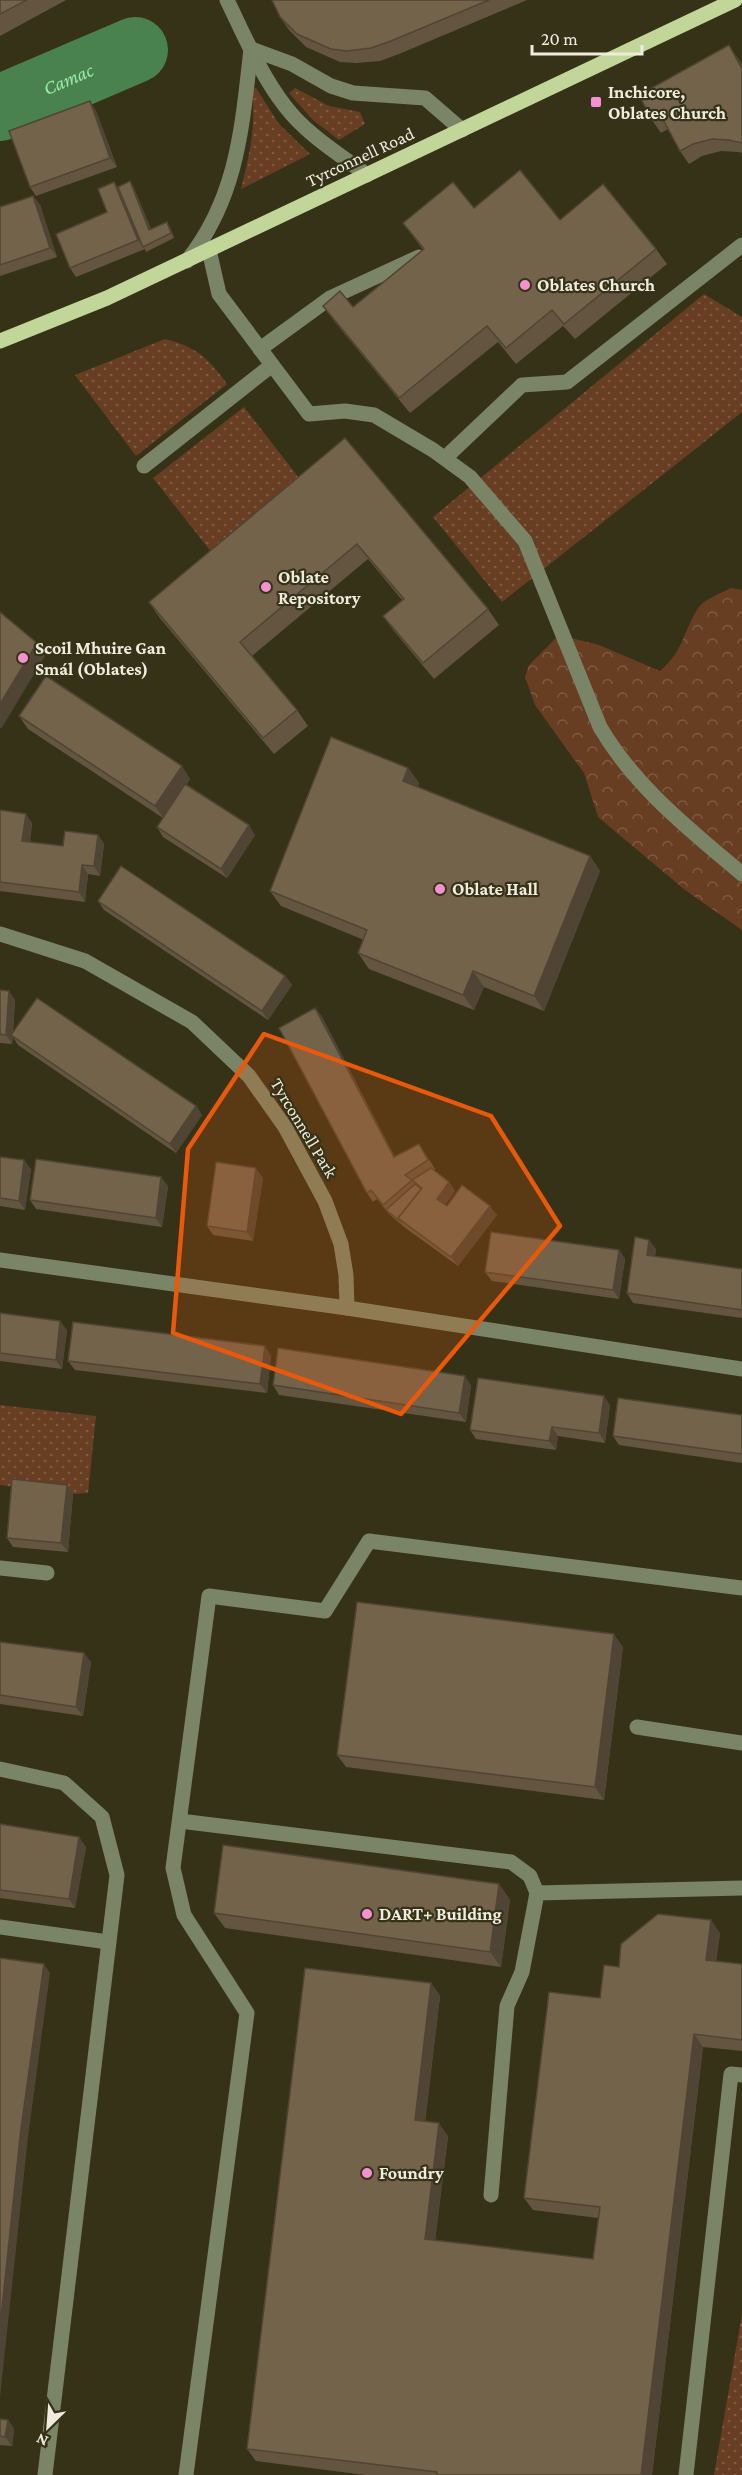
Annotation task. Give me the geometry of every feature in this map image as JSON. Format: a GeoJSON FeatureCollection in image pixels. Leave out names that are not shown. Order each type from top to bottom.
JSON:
{"type":"FeatureCollection","features":[{"type":"Feature","properties":{"kind":"main road","name":"Tyrconnell Road"},"geometry":{"type":"LineString","coordinates":[[0,341],[107,298],[187,261],[735,0]]}},
{"type":"Feature","properties":{"kind":"street"},"geometry":{"type":"LineString","coordinates":[[227,0],[251,49],[285,107],[314,135],[367,175]]}},
{"type":"Feature","properties":{"kind":"street"},"geometry":{"type":"LineString","coordinates":[[251,49],[292,64],[331,86],[353,93],[425,98],[462,130]]}},
{"type":"Feature","properties":{"kind":"street"},"geometry":{"type":"LineString","coordinates":[[187,261],[202,242],[218,214],[233,170],[243,117],[251,49]]}},
{"type":"Feature","properties":{"kind":"street"},"geometry":{"type":"LineString","coordinates":[[445,458],[522,385],[567,382],[742,245]]}},
{"type":"Feature","properties":{"kind":"street"},"geometry":{"type":"LineString","coordinates":[[209,250],[219,294],[309,414],[345,411],[374,415],[445,458],[470,477],[525,541],[600,727],[615,753],[645,788],[669,811],[742,874]]}},
{"type":"Feature","properties":{"kind":"street"},"geometry":{"type":"LineString","coordinates":[[260,349],[330,298],[419,257]]}},
{"type":"Feature","properties":{"kind":"street"},"geometry":{"type":"LineString","coordinates":[[144,466],[272,365]]}},
{"type":"Feature","properties":{"kind":"street","name":"Tyrconnell Park"},"geometry":{"type":"LineString","coordinates":[[0,934],[85,961],[192,1023],[249,1076],[285,1127],[325,1201],[341,1244],[346,1275],[346,1308]]}},
{"type":"Feature","properties":{"kind":"street"},"geometry":{"type":"LineString","coordinates":[[0,1260],[346,1308],[742,1369]]}},
{"type":"Feature","properties":{"kind":"street"},"geometry":{"type":"LineString","coordinates":[[186,2475],[247,2013],[184,1915],[173,1868],[209,1596],[325,1611],[369,1540],[742,1588]]}},
{"type":"Feature","properties":{"kind":"street"},"geometry":{"type":"LineString","coordinates":[[0,1568],[47,1574]]}},
{"type":"Feature","properties":{"kind":"street"},"geometry":{"type":"LineString","coordinates":[[637,1727],[742,1743]]}},
{"type":"Feature","properties":{"kind":"street"},"geometry":{"type":"LineString","coordinates":[[0,1769],[64,1783],[102,1816],[117,1875],[45,2475]]}},
{"type":"Feature","properties":{"kind":"street"},"geometry":{"type":"LineString","coordinates":[[180,1821],[511,1862],[530,1876],[537,1893],[522,1972],[507,2006],[491,2195]]}},
{"type":"Feature","properties":{"kind":"street"},"geometry":{"type":"LineString","coordinates":[[537,1893],[742,1888]]}},
{"type":"Feature","properties":{"kind":"street"},"geometry":{"type":"LineString","coordinates":[[0,1927],[108,1942]]}},
{"type":"Feature","properties":{"kind":"street"},"geometry":{"type":"LineString","coordinates":[[686,2475],[731,2074],[742,2075]]}},
{"type":"Feature","properties":{"kind":"highlighted area"},"geometry":{"type":"Polygon","coordinates":[[[264,1034],[491,1116],[560,1226],[401,1414],[173,1333],[188,1149],[264,1034]]]}},
{"type":"Feature","properties":{"kind":"green space"},"geometry":{"type":"Polygon","coordinates":[[[256,88],[279,124],[310,154],[241,189],[251,140],[252,89],[256,88]]]}},
{"type":"Feature","properties":{"kind":"green space"},"geometry":{"type":"Polygon","coordinates":[[[295,88],[329,106],[360,112],[365,124],[339,140],[313,120],[289,93],[295,88]]]}},
{"type":"Feature","properties":{"kind":"green space"},"geometry":{"type":"Polygon","coordinates":[[[704,294],[742,317],[742,412],[502,602],[433,517],[704,294]]]}},
{"type":"Feature","properties":{"kind":"green space"},"geometry":{"type":"Polygon","coordinates":[[[165,339],[186,346],[201,355],[227,384],[136,456],[75,375],[165,339]]]}},
{"type":"Feature","properties":{"kind":"green space"},"geometry":{"type":"Polygon","coordinates":[[[244,407],[303,483],[212,553],[153,478],[244,407]]]}},
{"type":"Feature","properties":{"kind":"green space"},"geometry":{"type":"Polygon","coordinates":[[[731,588],[742,590],[742,930],[685,890],[598,817],[584,773],[535,705],[525,677],[529,665],[559,635],[599,645],[660,671],[679,648],[699,607],[731,588]]]}},
{"type":"Feature","properties":{"kind":"green space"},"geometry":{"type":"Polygon","coordinates":[[[0,1405],[96,1416],[88,1493],[73,1494],[0,1485],[0,1405]]]}},
{"type":"Feature","properties":{"kind":"green space"},"geometry":{"type":"Polygon","coordinates":[[[742,2314],[742,2475],[714,2475],[742,2314]]]}},
{"type":"Feature","properties":{"kind":"building"},"geometry":{"type":"Polygon","coordinates":[[[0,0],[27,0],[0,14],[0,0]]]}},
{"type":"Feature","properties":{"kind":"building"},"geometry":{"type":"Polygon","coordinates":[[[272,0],[489,0],[391,41],[371,48],[347,51],[331,49],[297,34],[280,17],[272,0]]]}},
{"type":"Feature","properties":{"kind":"building"},"geometry":{"type":"Polygon","coordinates":[[[729,45],[742,69],[742,143],[712,139],[693,144],[680,151],[661,116],[652,120],[639,95],[729,45]]]}},
{"type":"Feature","properties":{"kind":"building"},"geometry":{"type":"Polygon","coordinates":[[[90,101],[110,158],[30,187],[9,131],[90,101]]]}},
{"type":"Feature","properties":{"kind":"building","name":"Oblates Church"},"geometry":{"type":"Polygon","coordinates":[[[520,170],[560,220],[603,184],[656,249],[564,324],[552,310],[506,348],[487,326],[399,398],[323,306],[340,291],[353,307],[424,249],[403,223],[453,182],[474,208],[520,170]]]}},
{"type":"Feature","properties":{"kind":"building"},"geometry":{"type":"Polygon","coordinates":[[[130,181],[149,230],[167,222],[171,233],[143,247],[118,187],[130,181]]]}},
{"type":"Feature","properties":{"kind":"building"},"geometry":{"type":"Polygon","coordinates":[[[114,182],[138,240],[70,268],[56,234],[107,212],[98,189],[114,182]]]}},
{"type":"Feature","properties":{"kind":"building"},"geometry":{"type":"Polygon","coordinates":[[[33,196],[50,248],[0,265],[0,207],[33,196]]]}},
{"type":"Feature","properties":{"kind":"building","name":"Oblate Repository"},"geometry":{"type":"Polygon","coordinates":[[[345,438],[488,609],[423,663],[383,616],[404,599],[357,544],[240,642],[297,710],[263,738],[149,602],[345,438]]]}},
{"type":"Feature","properties":{"kind":"building"},"geometry":{"type":"Polygon","coordinates":[[[0,612],[37,643],[0,704],[0,612]]]}},
{"type":"Feature","properties":{"kind":"building"},"geometry":{"type":"Polygon","coordinates":[[[46,676],[182,766],[155,806],[19,716],[46,676]]]}},
{"type":"Feature","properties":{"kind":"building","name":"Oblate Hall"},"geometry":{"type":"Polygon","coordinates":[[[331,737],[408,768],[403,781],[590,856],[534,996],[473,971],[463,995],[358,953],[367,930],[270,891],[331,737]]]}},
{"type":"Feature","properties":{"kind":"building"},"geometry":{"type":"Polygon","coordinates":[[[185,784],[249,825],[221,869],[157,827],[185,784]]]}},
{"type":"Feature","properties":{"kind":"building"},"geometry":{"type":"Polygon","coordinates":[[[0,810],[26,814],[22,841],[63,846],[65,831],[98,835],[94,866],[82,865],[79,892],[0,882],[0,810]]]}},
{"type":"Feature","properties":{"kind":"building"},"geometry":{"type":"Polygon","coordinates":[[[121,866],[285,976],[262,1011],[98,901],[121,866]]]}},
{"type":"Feature","properties":{"kind":"building"},"geometry":{"type":"Polygon","coordinates":[[[0,990],[9,991],[6,1035],[0,1034],[0,990]]]}},
{"type":"Feature","properties":{"kind":"building"},"geometry":{"type":"Polygon","coordinates":[[[37,998],[196,1106],[170,1144],[11,1035],[37,998]]]}},
{"type":"Feature","properties":{"kind":"building"},"geometry":{"type":"Polygon","coordinates":[[[315,1008],[394,1157],[419,1144],[428,1160],[405,1175],[412,1180],[383,1205],[371,1190],[367,1193],[279,1028],[315,1008]]]}},
{"type":"Feature","properties":{"kind":"building"},"geometry":{"type":"Polygon","coordinates":[[[0,1157],[24,1160],[19,1201],[0,1198],[0,1157]]]}},
{"type":"Feature","properties":{"kind":"building"},"geometry":{"type":"Polygon","coordinates":[[[36,1159],[161,1177],[156,1218],[30,1200],[36,1159]]]}},
{"type":"Feature","properties":{"kind":"building"},"geometry":{"type":"Polygon","coordinates":[[[216,1162],[256,1168],[247,1232],[207,1226],[216,1162]]]}},
{"type":"Feature","properties":{"kind":"building"},"geometry":{"type":"Polygon","coordinates":[[[431,1168],[449,1182],[437,1199],[447,1206],[462,1185],[490,1206],[451,1257],[398,1218],[422,1188],[412,1180],[431,1168]]]}},
{"type":"Feature","properties":{"kind":"building"},"geometry":{"type":"Polygon","coordinates":[[[415,1184],[421,1189],[398,1218],[401,1222],[386,1210],[415,1184]]]}},
{"type":"Feature","properties":{"kind":"building"},"geometry":{"type":"Polygon","coordinates":[[[491,1232],[619,1250],[613,1290],[485,1272],[491,1232]]]}},
{"type":"Feature","properties":{"kind":"building"},"geometry":{"type":"Polygon","coordinates":[[[635,1237],[649,1240],[647,1255],[742,1269],[742,1310],[627,1293],[635,1237]]]}},
{"type":"Feature","properties":{"kind":"building"},"geometry":{"type":"Polygon","coordinates":[[[0,1313],[60,1321],[56,1360],[0,1353],[0,1313]]]}},
{"type":"Feature","properties":{"kind":"building"},"geometry":{"type":"Polygon","coordinates":[[[73,1322],[265,1346],[260,1384],[68,1361],[73,1322]]]}},
{"type":"Feature","properties":{"kind":"building"},"geometry":{"type":"Polygon","coordinates":[[[278,1348],[465,1376],[459,1413],[273,1385],[278,1348]]]}},
{"type":"Feature","properties":{"kind":"building"},"geometry":{"type":"Polygon","coordinates":[[[478,1378],[604,1396],[599,1433],[552,1427],[549,1441],[470,1430],[478,1378]]]}},
{"type":"Feature","properties":{"kind":"building"},"geometry":{"type":"Polygon","coordinates":[[[618,1398],[742,1415],[742,1454],[613,1436],[618,1398]]]}},
{"type":"Feature","properties":{"kind":"building"},"geometry":{"type":"Polygon","coordinates":[[[12,1479],[67,1485],[61,1543],[7,1538],[12,1479]]]}},
{"type":"Feature","properties":{"kind":"building"},"geometry":{"type":"Polygon","coordinates":[[[357,1602],[614,1634],[595,1787],[337,1755],[357,1602]]]}},
{"type":"Feature","properties":{"kind":"building"},"geometry":{"type":"Polygon","coordinates":[[[0,1642],[84,1653],[76,1707],[0,1695],[0,1642]]]}},
{"type":"Feature","properties":{"kind":"building"},"geometry":{"type":"Polygon","coordinates":[[[0,1824],[79,1837],[69,1899],[0,1890],[0,1824]]]}},
{"type":"Feature","properties":{"kind":"building","name":"DART+ Building"},"geometry":{"type":"Polygon","coordinates":[[[223,1845],[499,1884],[490,1952],[214,1913],[223,1845]]]}},
{"type":"Feature","properties":{"kind":"building","name":"Foundry"},"geometry":{"type":"Polygon","coordinates":[[[658,1914],[711,1920],[706,1960],[742,1964],[742,2040],[694,2034],[641,2475],[437,2475],[437,2472],[247,2449],[305,1968],[431,1983],[415,2120],[439,2123],[425,2239],[593,2259],[600,2207],[524,2198],[549,1992],[600,1998],[604,1965],[619,1967],[621,1944],[658,1914]]]}},
{"type":"Feature","properties":{"kind":"building"},"geometry":{"type":"Polygon","coordinates":[[[0,1958],[44,1964],[21,2128],[0,2327],[0,1958]]]}},
{"type":"Feature","properties":{"kind":"building"},"geometry":{"type":"Polygon","coordinates":[[[0,2419],[8,2420],[5,2437],[0,2436],[0,2419]]]}},
{"type":"Feature","properties":{"kind":"waterway","name":"Camac"},"geometry":{"type":"LineString","coordinates":[[0,108],[135,50]]}},
{"type":"Feature","properties":{"kind":"place","name":"Inchicore, Oblates Church"},"geometry":{"type":"Point","coordinates":[596,102]}},
{"type":"Feature","properties":{"kind":"place","name":"Oblates Church"},"geometry":{"type":"Point","coordinates":[525,285]}},
{"type":"Feature","properties":{"kind":"place","name":"Oblate Repository"},"geometry":{"type":"Point","coordinates":[266,587]}},
{"type":"Feature","properties":{"kind":"place","name":"Scoil Mhuire Gan Smál (Oblates)"},"geometry":{"type":"Point","coordinates":[23,658]}},
{"type":"Feature","properties":{"kind":"place","name":"Oblate Hall"},"geometry":{"type":"Point","coordinates":[440,889]}},
{"type":"Feature","properties":{"kind":"place","name":"DART+ Building"},"geometry":{"type":"Point","coordinates":[367,1914]}},
{"type":"Feature","properties":{"kind":"place","name":"Foundry"},"geometry":{"type":"Point","coordinates":[367,2173]}}]}
